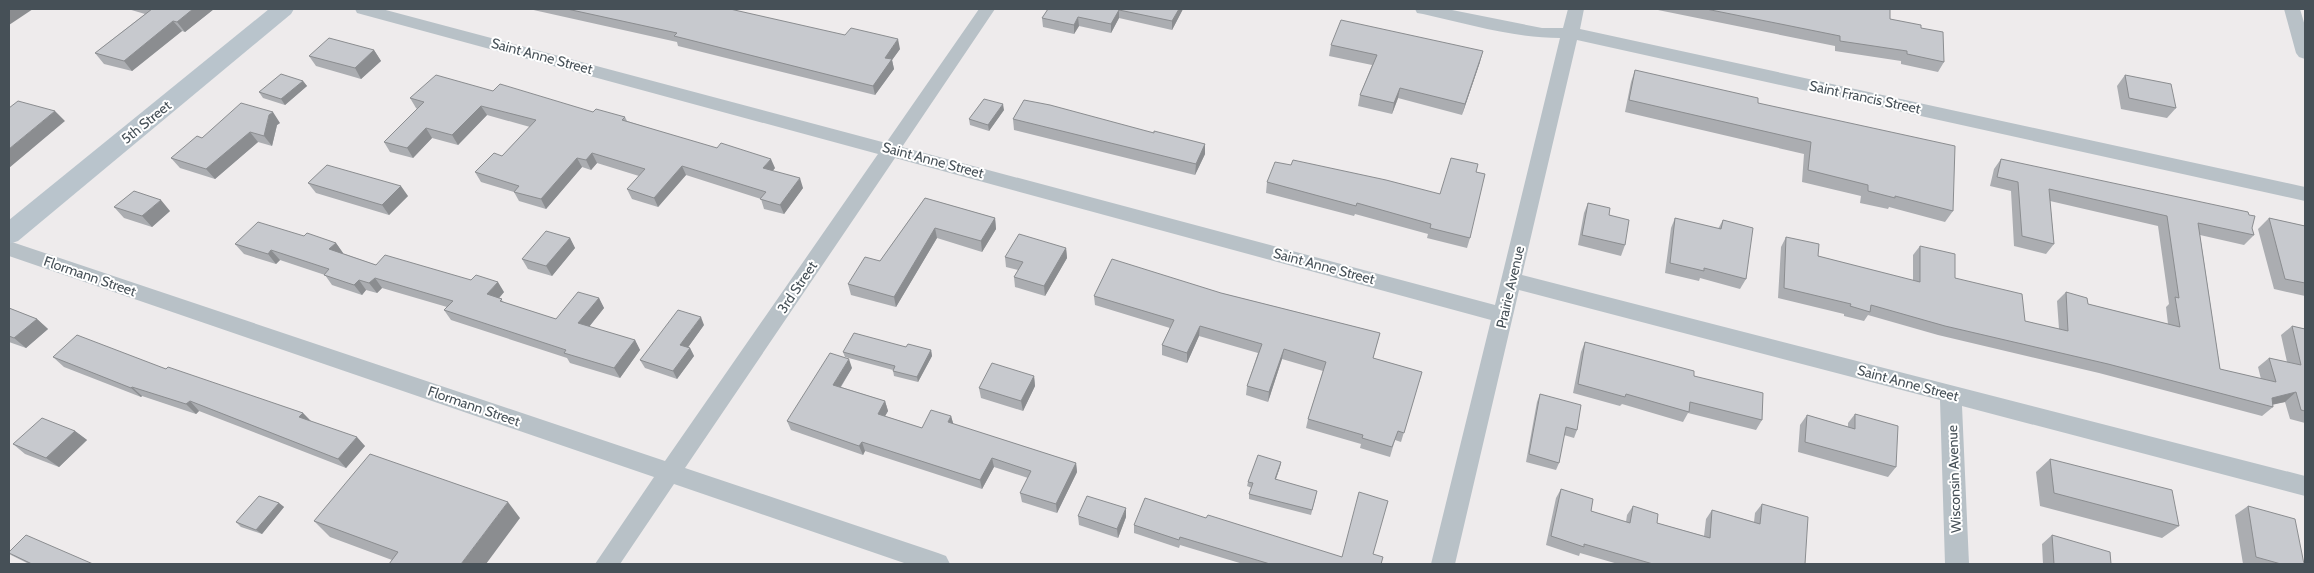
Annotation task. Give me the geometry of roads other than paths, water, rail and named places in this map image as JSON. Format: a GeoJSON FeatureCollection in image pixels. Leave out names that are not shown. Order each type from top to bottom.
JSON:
{"type":"FeatureCollection","features":[{"type":"Feature","properties":{"kind":"main road","name":"5th Street"},"geometry":{"type":"LineString","coordinates":[[9,234],[284,9]]}},
{"type":"Feature","properties":{"kind":"street","name":"Saint Anne Street"},"geometry":{"type":"LineString","coordinates":[[363,9],[891,149],[1503,315]]}},
{"type":"Feature","properties":{"kind":"street","name":"3rd Street"},"geometry":{"type":"LineString","coordinates":[[607,564],[987,9]]}},
{"type":"Feature","properties":{"kind":"street","name":"Saint Francis Street"},"geometry":{"type":"LineString","coordinates":[[1423,9],[1542,33],[1570,33],[2305,194]]}},
{"type":"Feature","properties":{"kind":"street","name":"Prairie Avenue"},"geometry":{"type":"LineString","coordinates":[[1443,564],[1576,9]]}},
{"type":"Feature","properties":{"kind":"street"},"geometry":{"type":"LineString","coordinates":[[2292,9],[2305,52]]}},
{"type":"Feature","properties":{"kind":"street","name":"Flormann Street"},"geometry":{"type":"LineString","coordinates":[[9,248],[938,564]]}},
{"type":"Feature","properties":{"kind":"street","name":"Saint Anne Street"},"geometry":{"type":"LineString","coordinates":[[1511,280],[2305,486]]}},
{"type":"Feature","properties":{"kind":"street","name":"Wisconsin Avenue"},"geometry":{"type":"LineString","coordinates":[[1951,394],[1957,564]]}}]}
